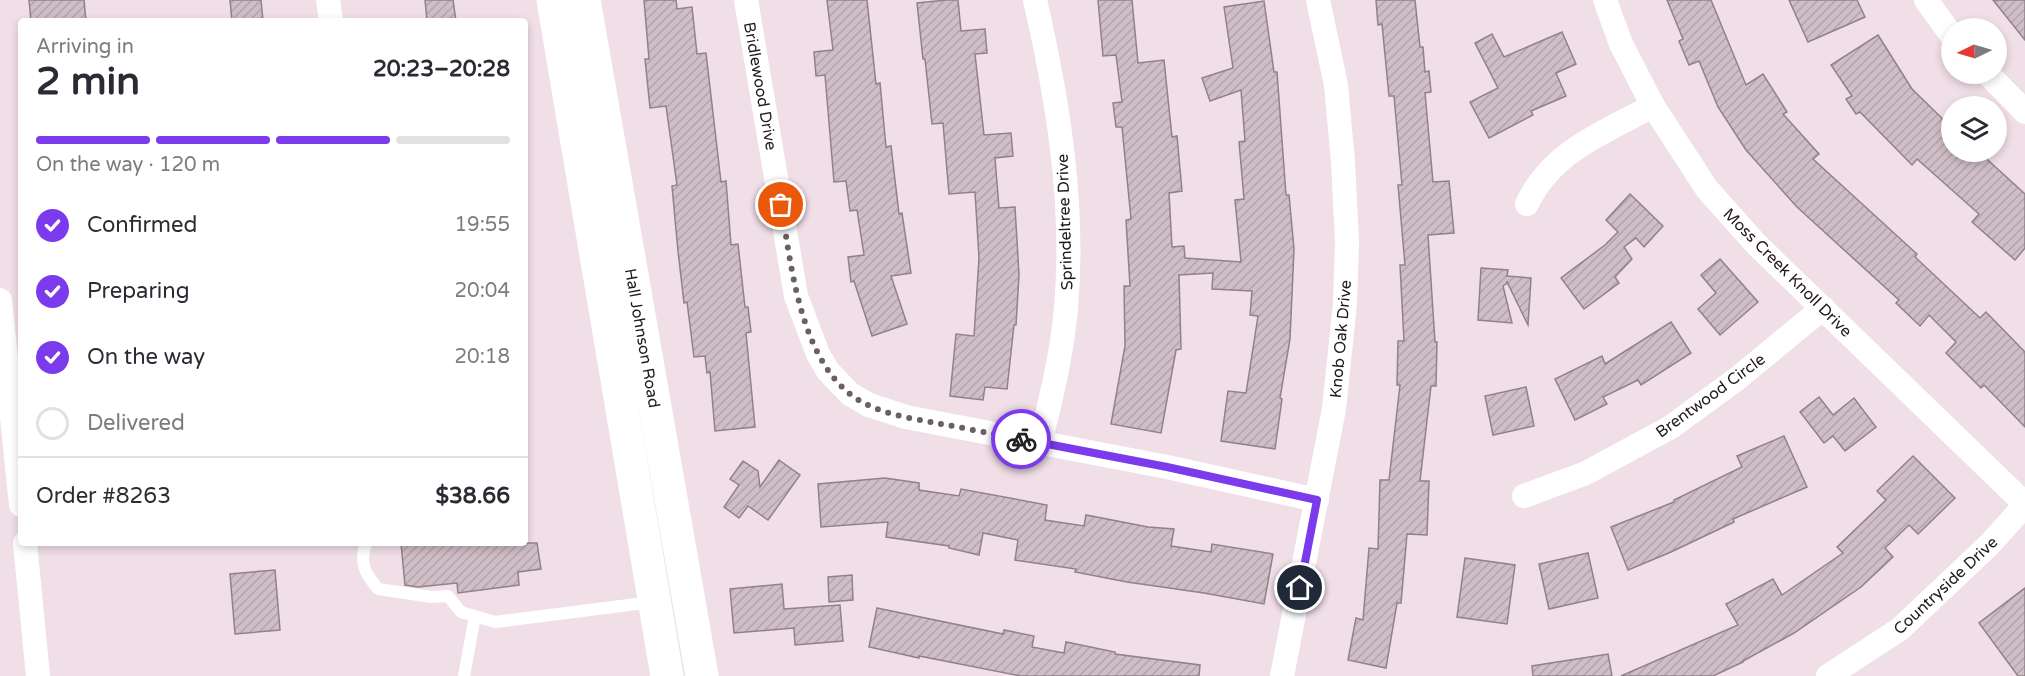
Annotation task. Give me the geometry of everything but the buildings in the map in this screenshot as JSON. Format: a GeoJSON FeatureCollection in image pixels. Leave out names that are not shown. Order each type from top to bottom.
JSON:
{"type":"FeatureCollection","features":[{"type":"Feature","properties":{"kind":"main road","name":"Hall Johnson Road"},"geometry":{"type":"LineString","coordinates":[[553,0],[667,676]]}},
{"type":"Feature","properties":{"kind":"main road","name":"Hall Johnson Road"},"geometry":{"type":"LineString","coordinates":[[584,0],[702,676]]}},
{"type":"Feature","properties":{"kind":"street"},"geometry":{"type":"LineString","coordinates":[[328,0],[331,18]]}},
{"type":"Feature","properties":{"kind":"street","name":"Bridlewood Drive"},"geometry":{"type":"LineString","coordinates":[[746,0],[796,296],[818,354],[828,370],[850,394],[869,405],[906,417],[1167,467],[1317,500]]}},
{"type":"Feature","properties":{"kind":"street","name":"Sprindeltree Drive"},"geometry":{"type":"LineString","coordinates":[[1035,0],[1047,53],[1063,153],[1069,258],[1066,310],[1057,377],[1040,443]]}},
{"type":"Feature","properties":{"kind":"street","name":"Knob Oak Drive"},"geometry":{"type":"LineString","coordinates":[[1282,676],[1334,409],[1346,303],[1347,241],[1336,85],[1318,0]]}},
{"type":"Feature","properties":{"kind":"street","name":"Moss Creek Knoll Drive"},"geometry":{"type":"LineString","coordinates":[[1605,0],[1621,44],[1653,106],[1707,189],[1756,244],[2025,505]]}},
{"type":"Feature","properties":{"kind":"street"},"geometry":{"type":"LineString","coordinates":[[1926,0],[1941,21]]}},
{"type":"Feature","properties":{"kind":"street"},"geometry":{"type":"LineString","coordinates":[[1998,84],[2025,112]]}},
{"type":"Feature","properties":{"kind":"street"},"geometry":{"type":"LineString","coordinates":[[1527,204],[1535,188],[1561,158],[1582,143],[1653,106]]}},
{"type":"Feature","properties":{"kind":"street"},"geometry":{"type":"LineString","coordinates":[[0,300],[7,430],[18,489]]}},
{"type":"Feature","properties":{"kind":"street","name":"Brentwood Circle"},"geometry":{"type":"LineString","coordinates":[[1524,496],[1586,472],[1671,427],[1738,378],[1823,308]]}},
{"type":"Feature","properties":{"kind":"street","name":"Countryside Drive"},"geometry":{"type":"LineString","coordinates":[[1828,676],[1900,629],[1990,544],[2025,505]]}},
{"type":"Feature","properties":{"kind":"street"},"geometry":{"type":"LineString","coordinates":[[25,546],[38,676]]}},
{"type":"Feature","properties":{"kind":"lane"},"geometry":{"type":"LineString","coordinates":[[365,546],[362,555],[366,573],[378,589],[432,597],[448,596],[461,612],[495,622],[653,602]]}},
{"type":"Feature","properties":{"kind":"lane"},"geometry":{"type":"LineString","coordinates":[[464,676],[475,616]]}},
{"type":"Feature","properties":{"kind":"way so far"},"geometry":{"type":"LineString","coordinates":[[781,205],[796,296],[818,354],[828,370],[850,394],[869,405],[906,417],[1021,439]]}},
{"type":"Feature","properties":{"kind":"route"},"geometry":{"type":"LineString","coordinates":[[1021,439],[1167,467],[1317,500],[1300,588]]}}]}
